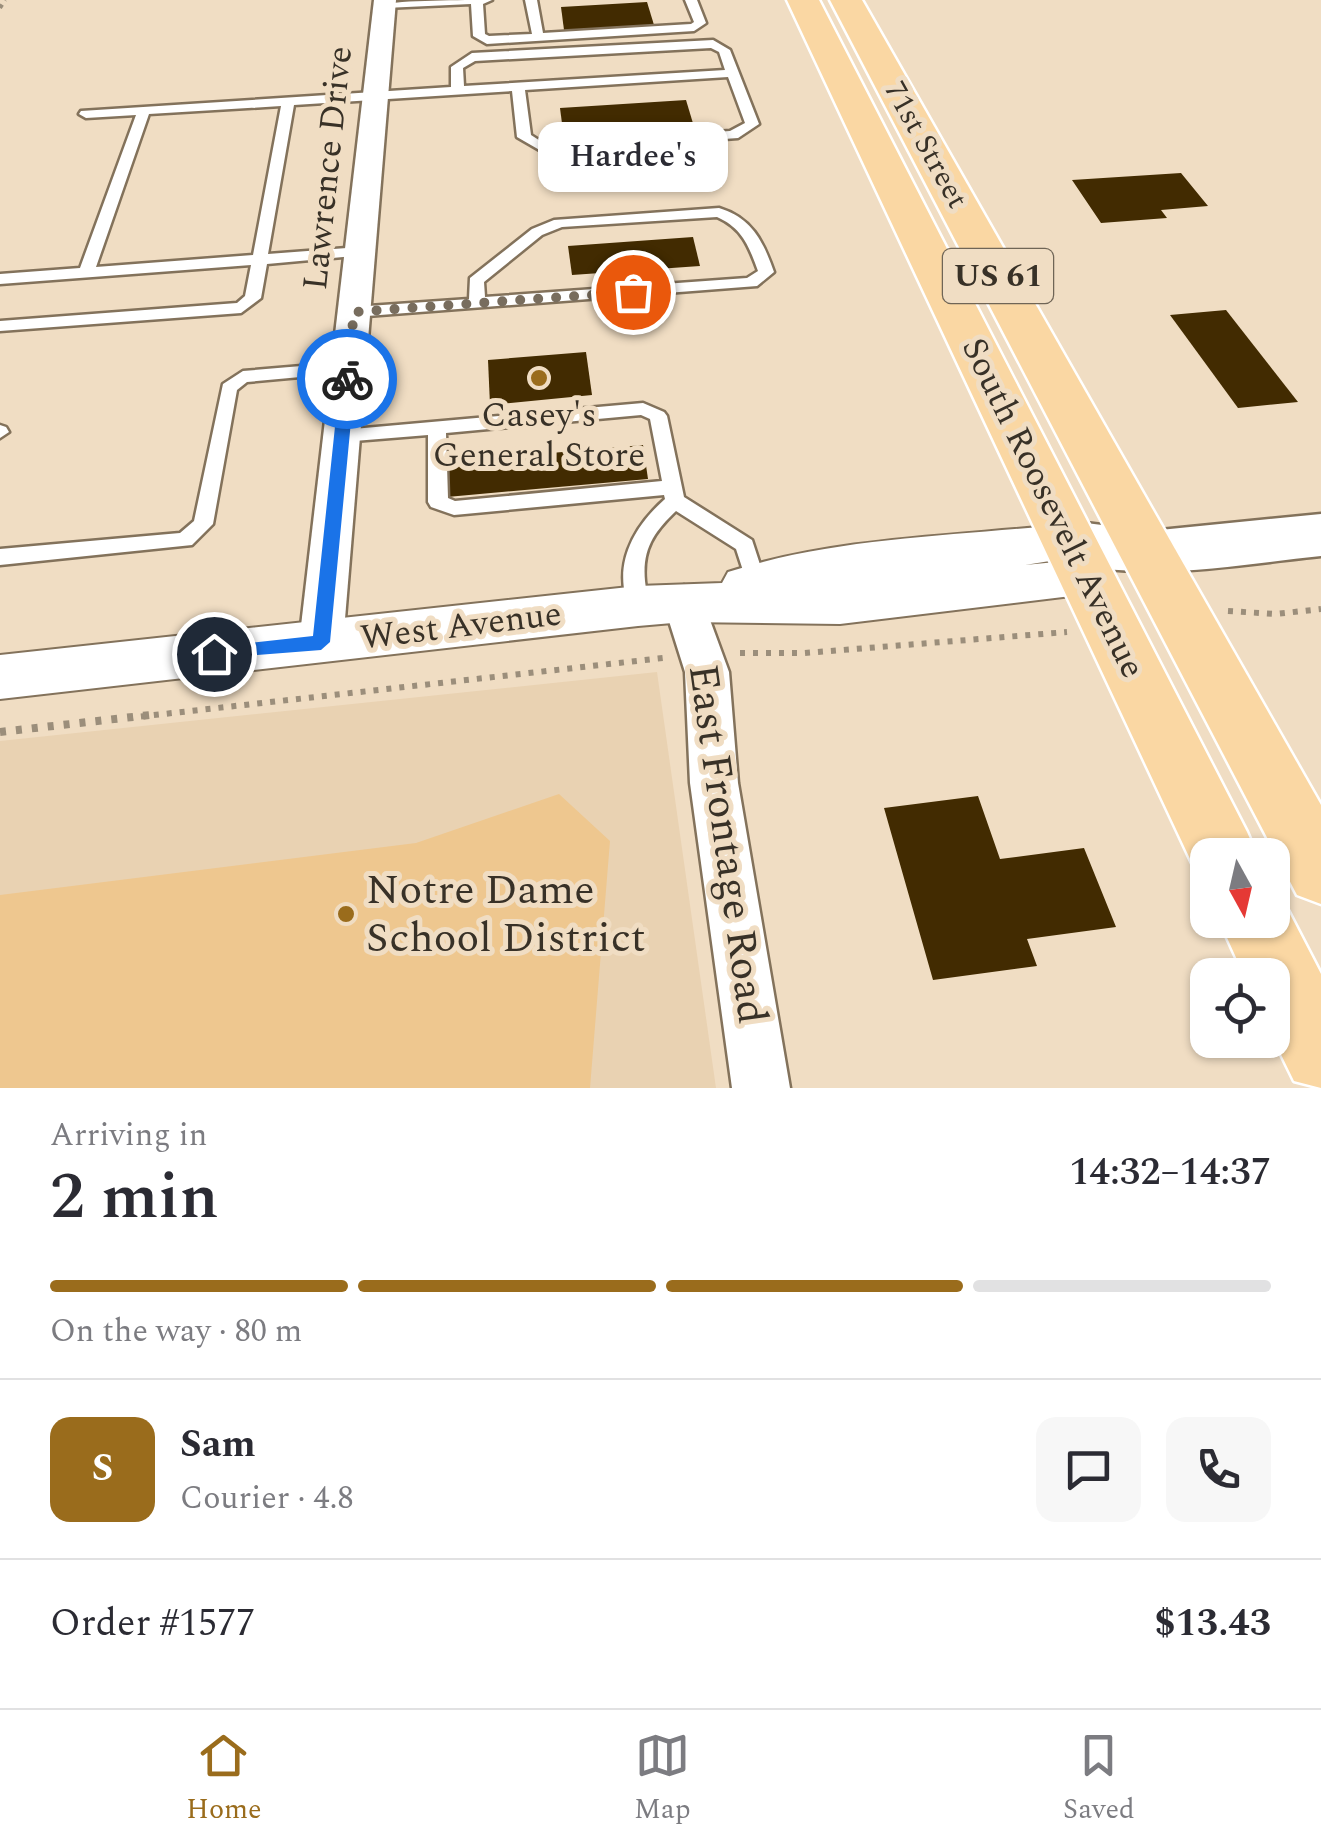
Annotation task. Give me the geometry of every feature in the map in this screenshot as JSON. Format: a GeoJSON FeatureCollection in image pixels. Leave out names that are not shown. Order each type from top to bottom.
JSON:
{"type":"FeatureCollection","features":[{"type":"Feature","properties":{"kind":"highway","name":"South Roosevelt Avenue"},"geometry":{"type":"LineString","coordinates":[[803,0],[1215,838]]}},
{"type":"Feature","properties":{"kind":"highway","name":"71st Street"},"geometry":{"type":"LineString","coordinates":[[846,0],[1150,552]]}},
{"type":"Feature","properties":{"kind":"highway","name":"South Roosevelt Avenue"},"geometry":{"type":"LineString","coordinates":[[1150,552],[1321,871]]}},
{"type":"Feature","properties":{"kind":"highway"},"geometry":{"type":"LineString","coordinates":[[1264,938],[1321,1054]]}},
{"type":"Feature","properties":{"kind":"main road","name":"West Avenue"},"geometry":{"type":"LineString","coordinates":[[1078,560],[1321,535]]}},
{"type":"Feature","properties":{"kind":"street","name":"Lawrence Drive"},"geometry":{"type":"LineString","coordinates":[[321,642],[385,3]]}},
{"type":"Feature","properties":{"kind":"street","name":"West Avenue"},"geometry":{"type":"LineString","coordinates":[[0,677],[661,604],[830,568],[1078,560]]}},
{"type":"Feature","properties":{"kind":"street","name":"West Avenue"},"geometry":{"type":"LineString","coordinates":[[661,604],[840,604],[1078,560]]}},
{"type":"Feature","properties":{"kind":"street","name":"East Frontage Road"},"geometry":{"type":"LineString","coordinates":[[661,604],[707,672],[714,783],[761,1088]]}},
{"type":"Feature","properties":{"kind":"lane"},"geometry":{"type":"LineString","coordinates":[[477,0],[479,36],[694,27],[700,23],[690,0]]}},
{"type":"Feature","properties":{"kind":"lane"},"geometry":{"type":"LineString","coordinates":[[385,3],[486,0]]}},
{"type":"Feature","properties":{"kind":"lane"},"geometry":{"type":"LineString","coordinates":[[531,0],[538,36]]}},
{"type":"Feature","properties":{"kind":"lane"},"geometry":{"type":"LineString","coordinates":[[458,90],[457,67],[472,57],[713,44],[724,50],[752,124],[732,135],[544,148],[524,138],[518,86]]}},
{"type":"Feature","properties":{"kind":"lane"},"geometry":{"type":"LineString","coordinates":[[86,114],[732,73]]}},
{"type":"Feature","properties":{"kind":"lane"},"geometry":{"type":"LineString","coordinates":[[0,326],[241,308],[253,298],[288,101]]}},
{"type":"Feature","properties":{"kind":"lane"},"geometry":{"type":"LineString","coordinates":[[86,272],[144,110]]}},
{"type":"Feature","properties":{"kind":"lane"},"geometry":{"type":"LineString","coordinates":[[354,312],[477,303],[750,283],[766,272],[752,231],[741,220],[719,212],[560,223],[537,232],[476,281],[477,303]]}},
{"type":"Feature","properties":{"kind":"lane"},"geometry":{"type":"LineString","coordinates":[[0,279],[360,252]]}},
{"type":"Feature","properties":{"kind":"lane"},"geometry":{"type":"LineString","coordinates":[[0,557],[185,540],[204,524],[229,388],[243,377],[348,368]]}},
{"type":"Feature","properties":{"kind":"lane"},"geometry":{"type":"LineString","coordinates":[[342,436],[643,409],[658,416],[674,494]]}},
{"type":"Feature","properties":{"kind":"lane"},"geometry":{"type":"LineString","coordinates":[[438,428],[438,502],[454,508],[674,494],[745,545],[756,583]]}},
{"type":"Feature","properties":{"kind":"lane"},"geometry":{"type":"LineString","coordinates":[[661,604],[631,556],[651,521],[674,494]]}},
{"type":"Feature","properties":{"kind":"path"},"geometry":{"type":"LineString","coordinates":[[0,8],[5,0]]}},
{"type":"Feature","properties":{"kind":"shaded area","name":"Notre Dame School District"},"geometry":{"type":"Polygon","coordinates":[[[657,672],[716,1088],[0,1088],[0,741],[657,672]]]}},
{"type":"Feature","properties":{"kind":"shaded area"},"geometry":{"type":"Polygon","coordinates":[[[559,794],[610,841],[590,1088],[0,1088],[0,895],[416,843],[559,794]]]}},
{"type":"Feature","properties":{"kind":"building"},"geometry":{"type":"Polygon","coordinates":[[[647,2],[654,25],[564,30],[561,7],[647,2]]]}},
{"type":"Feature","properties":{"kind":"building"},"geometry":{"type":"Polygon","coordinates":[[[686,100],[695,130],[564,139],[560,108],[686,100]]]}},
{"type":"Feature","properties":{"kind":"building"},"geometry":{"type":"Polygon","coordinates":[[[1181,173],[1208,206],[1161,210],[1167,218],[1101,223],[1072,180],[1181,173]]]}},
{"type":"Feature","properties":{"kind":"building"},"geometry":{"type":"Polygon","coordinates":[[[693,237],[700,266],[572,275],[568,246],[693,237]]]}},
{"type":"Feature","properties":{"kind":"building"},"geometry":{"type":"Polygon","coordinates":[[[1226,310],[1298,402],[1238,408],[1170,315],[1226,310]]]}},
{"type":"Feature","properties":{"kind":"building","name":"Casey's General Store"},"geometry":{"type":"Polygon","coordinates":[[[586,352],[592,395],[490,405],[488,360],[586,352]]]}},
{"type":"Feature","properties":{"kind":"building","name":"Casey's General Store"},"geometry":{"type":"Polygon","coordinates":[[[643,445],[648,479],[447,497],[447,462],[643,445]]]}},
{"type":"Feature","properties":{"kind":"building"},"geometry":{"type":"Polygon","coordinates":[[[978,796],[1000,859],[1084,848],[1116,927],[1027,939],[1037,966],[933,980],[884,808],[978,796]]]}},
{"type":"Feature","properties":{"kind":"way so far"},"geometry":{"type":"LineString","coordinates":[[347,379],[354,312],[633,292]]}},
{"type":"Feature","properties":{"kind":"place","name":"Hardee's"},"geometry":{"type":"Point","coordinates":[633,292]}},
{"type":"Feature","properties":{"kind":"place","name":"Casey's General Store"},"geometry":{"type":"Point","coordinates":[539,378]}},
{"type":"Feature","properties":{"kind":"place","name":"Notre Dame School District"},"geometry":{"type":"Point","coordinates":[346,914]}},
{"type":"Feature","properties":{"kind":"route"},"geometry":{"type":"LineString","coordinates":[[214,654],[321,642],[347,379]]}}]}
